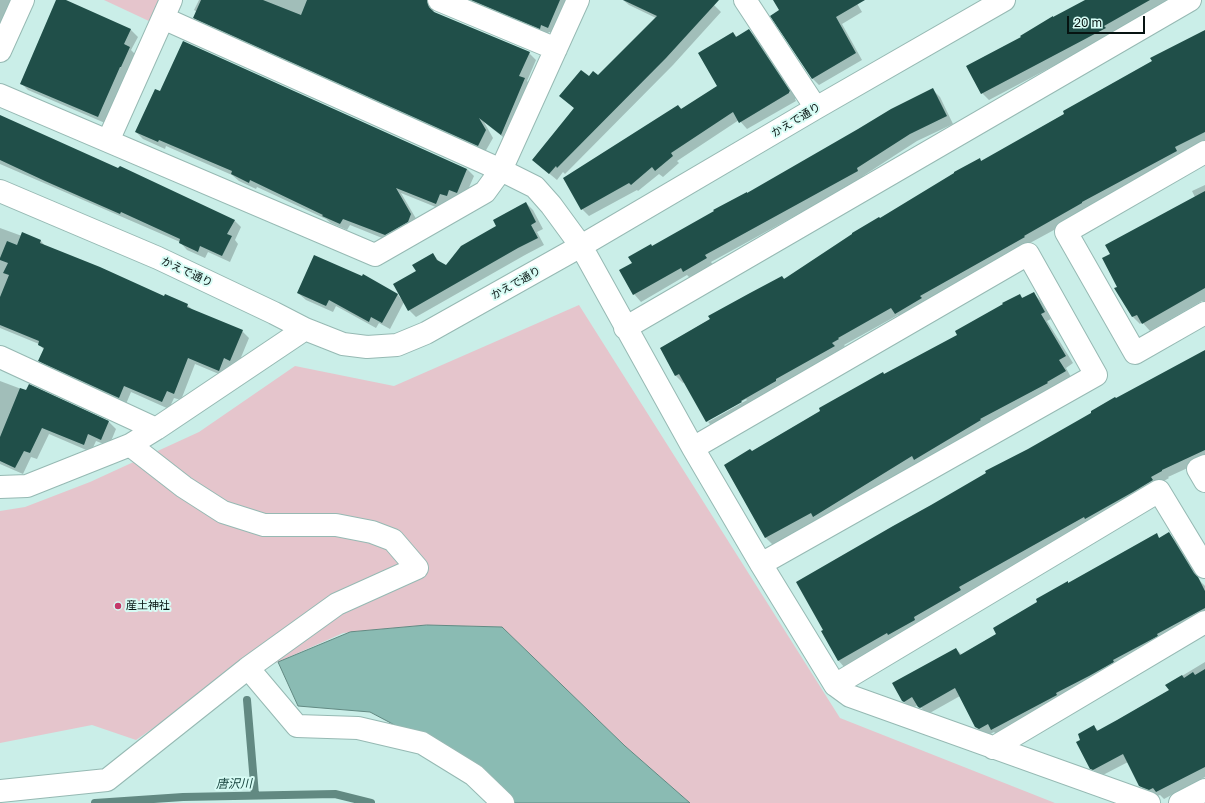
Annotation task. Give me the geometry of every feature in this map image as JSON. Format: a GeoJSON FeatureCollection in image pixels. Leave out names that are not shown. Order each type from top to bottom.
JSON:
{"type":"FeatureCollection","features":[{"type":"Feature","properties":{"kind":"street"},"geometry":{"type":"LineString","coordinates":[[0,51],[23,0]]}},
{"type":"Feature","properties":{"kind":"street"},"geometry":{"type":"LineString","coordinates":[[439,0],[556,49]]}},
{"type":"Feature","properties":{"kind":"street"},"geometry":{"type":"LineString","coordinates":[[0,95],[375,255],[485,192],[501,170],[578,0]]}},
{"type":"Feature","properties":{"kind":"street"},"geometry":{"type":"LineString","coordinates":[[745,0],[816,108]]}},
{"type":"Feature","properties":{"kind":"street","name":"かえで通り"},"geometry":{"type":"LineString","coordinates":[[0,190],[158,258],[305,329],[343,344],[367,347],[397,345],[426,333],[581,246],[1004,0]]}},
{"type":"Feature","properties":{"kind":"street"},"geometry":{"type":"LineString","coordinates":[[625,328],[1190,0]]}},
{"type":"Feature","properties":{"kind":"street"},"geometry":{"type":"LineString","coordinates":[[108,141],[167,9],[535,187],[551,205],[581,246],[625,328],[693,448],[761,564],[835,685],[850,696],[1149,803]]}},
{"type":"Feature","properties":{"kind":"street"},"geometry":{"type":"LineString","coordinates":[[1205,152],[1066,232],[1135,353],[1205,313]]}},
{"type":"Feature","properties":{"kind":"street"},"geometry":{"type":"LineString","coordinates":[[693,448],[1028,254],[1096,375],[761,564]]}},
{"type":"Feature","properties":{"kind":"street"},"geometry":{"type":"LineString","coordinates":[[0,487],[27,486],[130,445],[305,329]]}},
{"type":"Feature","properties":{"kind":"street"},"geometry":{"type":"LineString","coordinates":[[0,357],[156,429]]}},
{"type":"Feature","properties":{"kind":"street"},"geometry":{"type":"LineString","coordinates":[[0,791],[106,780],[248,668],[337,604],[417,568],[393,540],[372,532],[336,525],[264,525],[223,512],[184,487],[130,445]]}},
{"type":"Feature","properties":{"kind":"street"},"geometry":{"type":"LineString","coordinates":[[1205,466],[1198,469],[1205,480]]}},
{"type":"Feature","properties":{"kind":"street"},"geometry":{"type":"LineString","coordinates":[[835,685],[1159,491],[1205,567]]}},
{"type":"Feature","properties":{"kind":"street"},"geometry":{"type":"LineString","coordinates":[[993,748],[1205,622]]}},
{"type":"Feature","properties":{"kind":"street"},"geometry":{"type":"LineString","coordinates":[[248,668],[297,726],[358,728],[422,743],[474,775],[503,803]]}},
{"type":"Feature","properties":{"kind":"street"},"geometry":{"type":"LineString","coordinates":[[1180,803],[1205,790]]}},
{"type":"Feature","properties":{"kind":"shaded area"},"geometry":{"type":"Polygon","coordinates":[[[104,0],[161,0],[151,22],[104,0]]]}},
{"type":"Feature","properties":{"kind":"shaded area"},"geometry":{"type":"Polygon","coordinates":[[[579,305],[840,718],[1055,803],[690,803],[625,746],[502,627],[427,625],[343,633],[271,665],[212,687],[136,740],[92,725],[0,743],[0,511],[25,507],[90,482],[199,432],[295,366],[394,386],[579,305]]]}},
{"type":"Feature","properties":{"kind":"shaded area"},"geometry":{"type":"Polygon","coordinates":[[[427,625],[502,627],[625,746],[690,803],[511,803],[474,767],[370,712],[298,706],[278,662],[350,632],[427,625]]]}},
{"type":"Feature","properties":{"kind":"building"},"geometry":{"type":"Polygon","coordinates":[[[56,0],[66,0],[131,29],[124,44],[130,47],[98,117],[20,84],[56,0]]]}},
{"type":"Feature","properties":{"kind":"building"},"geometry":{"type":"Polygon","coordinates":[[[201,0],[263,0],[301,15],[307,0],[427,0],[429,7],[434,12],[530,52],[519,76],[525,78],[501,135],[479,118],[486,130],[478,146],[193,18],[201,0]]]}},
{"type":"Feature","properties":{"kind":"building"},"geometry":{"type":"Polygon","coordinates":[[[471,0],[560,0],[548,28],[541,25],[540,29],[471,0]]]}},
{"type":"Feature","properties":{"kind":"building"},"geometry":{"type":"Polygon","coordinates":[[[623,0],[719,0],[666,58],[557,168],[556,166],[549,174],[532,160],[574,108],[559,96],[581,70],[589,76],[593,71],[598,75],[657,16],[623,0]]]}},
{"type":"Feature","properties":{"kind":"building"},"geometry":{"type":"Polygon","coordinates":[[[773,0],[865,0],[836,17],[856,53],[812,79],[770,16],[779,10],[773,0]]]}},
{"type":"Feature","properties":{"kind":"building"},"geometry":{"type":"Polygon","coordinates":[[[1085,0],[1150,0],[1104,26],[1106,28],[981,94],[966,66],[1021,37],[1020,36],[1053,16],[1085,0]]]}},
{"type":"Feature","properties":{"kind":"building"},"geometry":{"type":"Polygon","coordinates":[[[749,29],[790,91],[789,93],[739,123],[733,112],[671,153],[673,156],[655,171],[652,167],[631,185],[629,183],[581,210],[563,178],[678,105],[681,109],[717,86],[698,53],[733,32],[736,37],[749,29]]]}},
{"type":"Feature","properties":{"kind":"building"},"geometry":{"type":"Polygon","coordinates":[[[1205,30],[1205,132],[1175,147],[1177,151],[1082,202],[1024,236],[1025,237],[920,296],[922,298],[895,314],[891,308],[838,338],[839,339],[832,343],[835,346],[776,379],[776,381],[741,401],[742,402],[706,422],[679,374],[675,376],[660,348],[710,319],[708,316],[782,276],[784,279],[852,233],[879,217],[880,218],[954,172],[980,158],[981,161],[1064,114],[1063,111],[1152,61],[1150,58],[1205,30]]]}},
{"type":"Feature","properties":{"kind":"building"},"geometry":{"type":"Polygon","coordinates":[[[183,41],[467,169],[457,193],[449,190],[447,196],[440,194],[436,204],[396,188],[411,214],[408,222],[385,235],[343,219],[340,224],[250,180],[249,183],[231,174],[232,171],[159,140],[158,142],[135,132],[155,89],[160,91],[183,41]]]}},
{"type":"Feature","properties":{"kind":"building"},"geometry":{"type":"Polygon","coordinates":[[[933,88],[947,116],[910,134],[857,168],[858,171],[705,255],[707,258],[683,272],[681,268],[633,295],[619,270],[632,263],[628,257],[651,244],[652,246],[714,211],[713,210],[747,193],[891,109],[933,88]]]}},
{"type":"Feature","properties":{"kind":"building"},"geometry":{"type":"Polygon","coordinates":[[[0,115],[118,168],[120,166],[235,220],[227,234],[232,236],[222,256],[200,246],[198,252],[179,243],[180,239],[121,212],[120,214],[0,160],[0,115]]]}},
{"type":"Feature","properties":{"kind":"building"},"geometry":{"type":"Polygon","coordinates":[[[1205,191],[1205,288],[1142,324],[1137,315],[1132,317],[1114,288],[1117,287],[1102,258],[1110,254],[1105,245],[1205,191]]]}},
{"type":"Feature","properties":{"kind":"building"},"geometry":{"type":"Polygon","coordinates":[[[526,202],[536,222],[531,225],[538,238],[408,311],[393,284],[416,271],[412,265],[433,253],[437,260],[446,265],[461,246],[496,226],[493,220],[526,202]]]}},
{"type":"Feature","properties":{"kind":"building"},"geometry":{"type":"Polygon","coordinates":[[[22,232],[41,240],[40,243],[100,267],[164,296],[165,294],[188,304],[187,307],[243,330],[230,361],[224,358],[219,371],[188,358],[174,394],[167,391],[162,402],[124,386],[119,398],[38,361],[44,348],[38,345],[39,341],[0,325],[0,297],[9,275],[3,273],[8,263],[0,260],[0,258],[7,241],[17,245],[22,232]]]}},
{"type":"Feature","properties":{"kind":"building"},"geometry":{"type":"Polygon","coordinates":[[[314,255],[362,276],[363,274],[398,294],[382,323],[371,317],[369,322],[329,300],[326,306],[297,293],[314,255]]]}},
{"type":"Feature","properties":{"kind":"building"},"geometry":{"type":"Polygon","coordinates":[[[1034,292],[1045,312],[1041,314],[1066,356],[1059,360],[1066,371],[1047,382],[1048,383],[980,419],[981,420],[914,460],[912,456],[813,517],[811,513],[765,538],[724,465],[750,449],[752,451],[820,411],[819,408],[883,372],[884,374],[957,335],[955,331],[1003,304],[1002,303],[1020,294],[1022,298],[1034,292]]]}},
{"type":"Feature","properties":{"kind":"building"},"geometry":{"type":"Polygon","coordinates":[[[1205,350],[1205,450],[1162,470],[1151,477],[1153,480],[1133,492],[1085,519],[1084,517],[959,587],[961,590],[914,617],[915,620],[888,635],[887,633],[838,661],[821,631],[823,630],[796,582],[986,473],[985,471],[1028,449],[1091,413],[1091,411],[1115,397],[1116,398],[1205,350]]]}},
{"type":"Feature","properties":{"kind":"building"},"geometry":{"type":"Polygon","coordinates":[[[29,384],[109,421],[101,440],[88,434],[84,445],[42,428],[30,453],[24,451],[15,468],[0,461],[0,437],[20,388],[26,390],[29,384]]]}},
{"type":"Feature","properties":{"kind":"building"},"geometry":{"type":"Polygon","coordinates":[[[1169,532],[1198,577],[1205,591],[1205,608],[1157,634],[1158,636],[1113,660],[1114,662],[1056,693],[1057,695],[991,730],[988,724],[979,729],[975,727],[955,688],[920,708],[912,697],[904,702],[902,701],[892,683],[956,648],[960,655],[996,634],[993,628],[1037,602],[1036,599],[1068,581],[1068,583],[1157,533],[1159,538],[1169,532]]]}},
{"type":"Feature","properties":{"kind":"building"},"geometry":{"type":"Polygon","coordinates":[[[1205,669],[1205,767],[1156,792],[1153,788],[1149,790],[1139,786],[1123,754],[1093,770],[1090,769],[1076,742],[1080,740],[1078,734],[1094,725],[1097,731],[1169,690],[1165,685],[1182,675],[1184,678],[1193,672],[1195,675],[1205,669]]]}},
{"type":"Feature","properties":{"kind":"waterway"},"geometry":{"type":"LineString","coordinates":[[247,700],[255,795]]}},
{"type":"Feature","properties":{"kind":"waterway","name":"唐沢川"},"geometry":{"type":"LineString","coordinates":[[95,803],[183,797],[335,794],[371,803]]}},
{"type":"Feature","properties":{"kind":"place","name":"産土神社"},"geometry":{"type":"Point","coordinates":[118,606]}}]}
